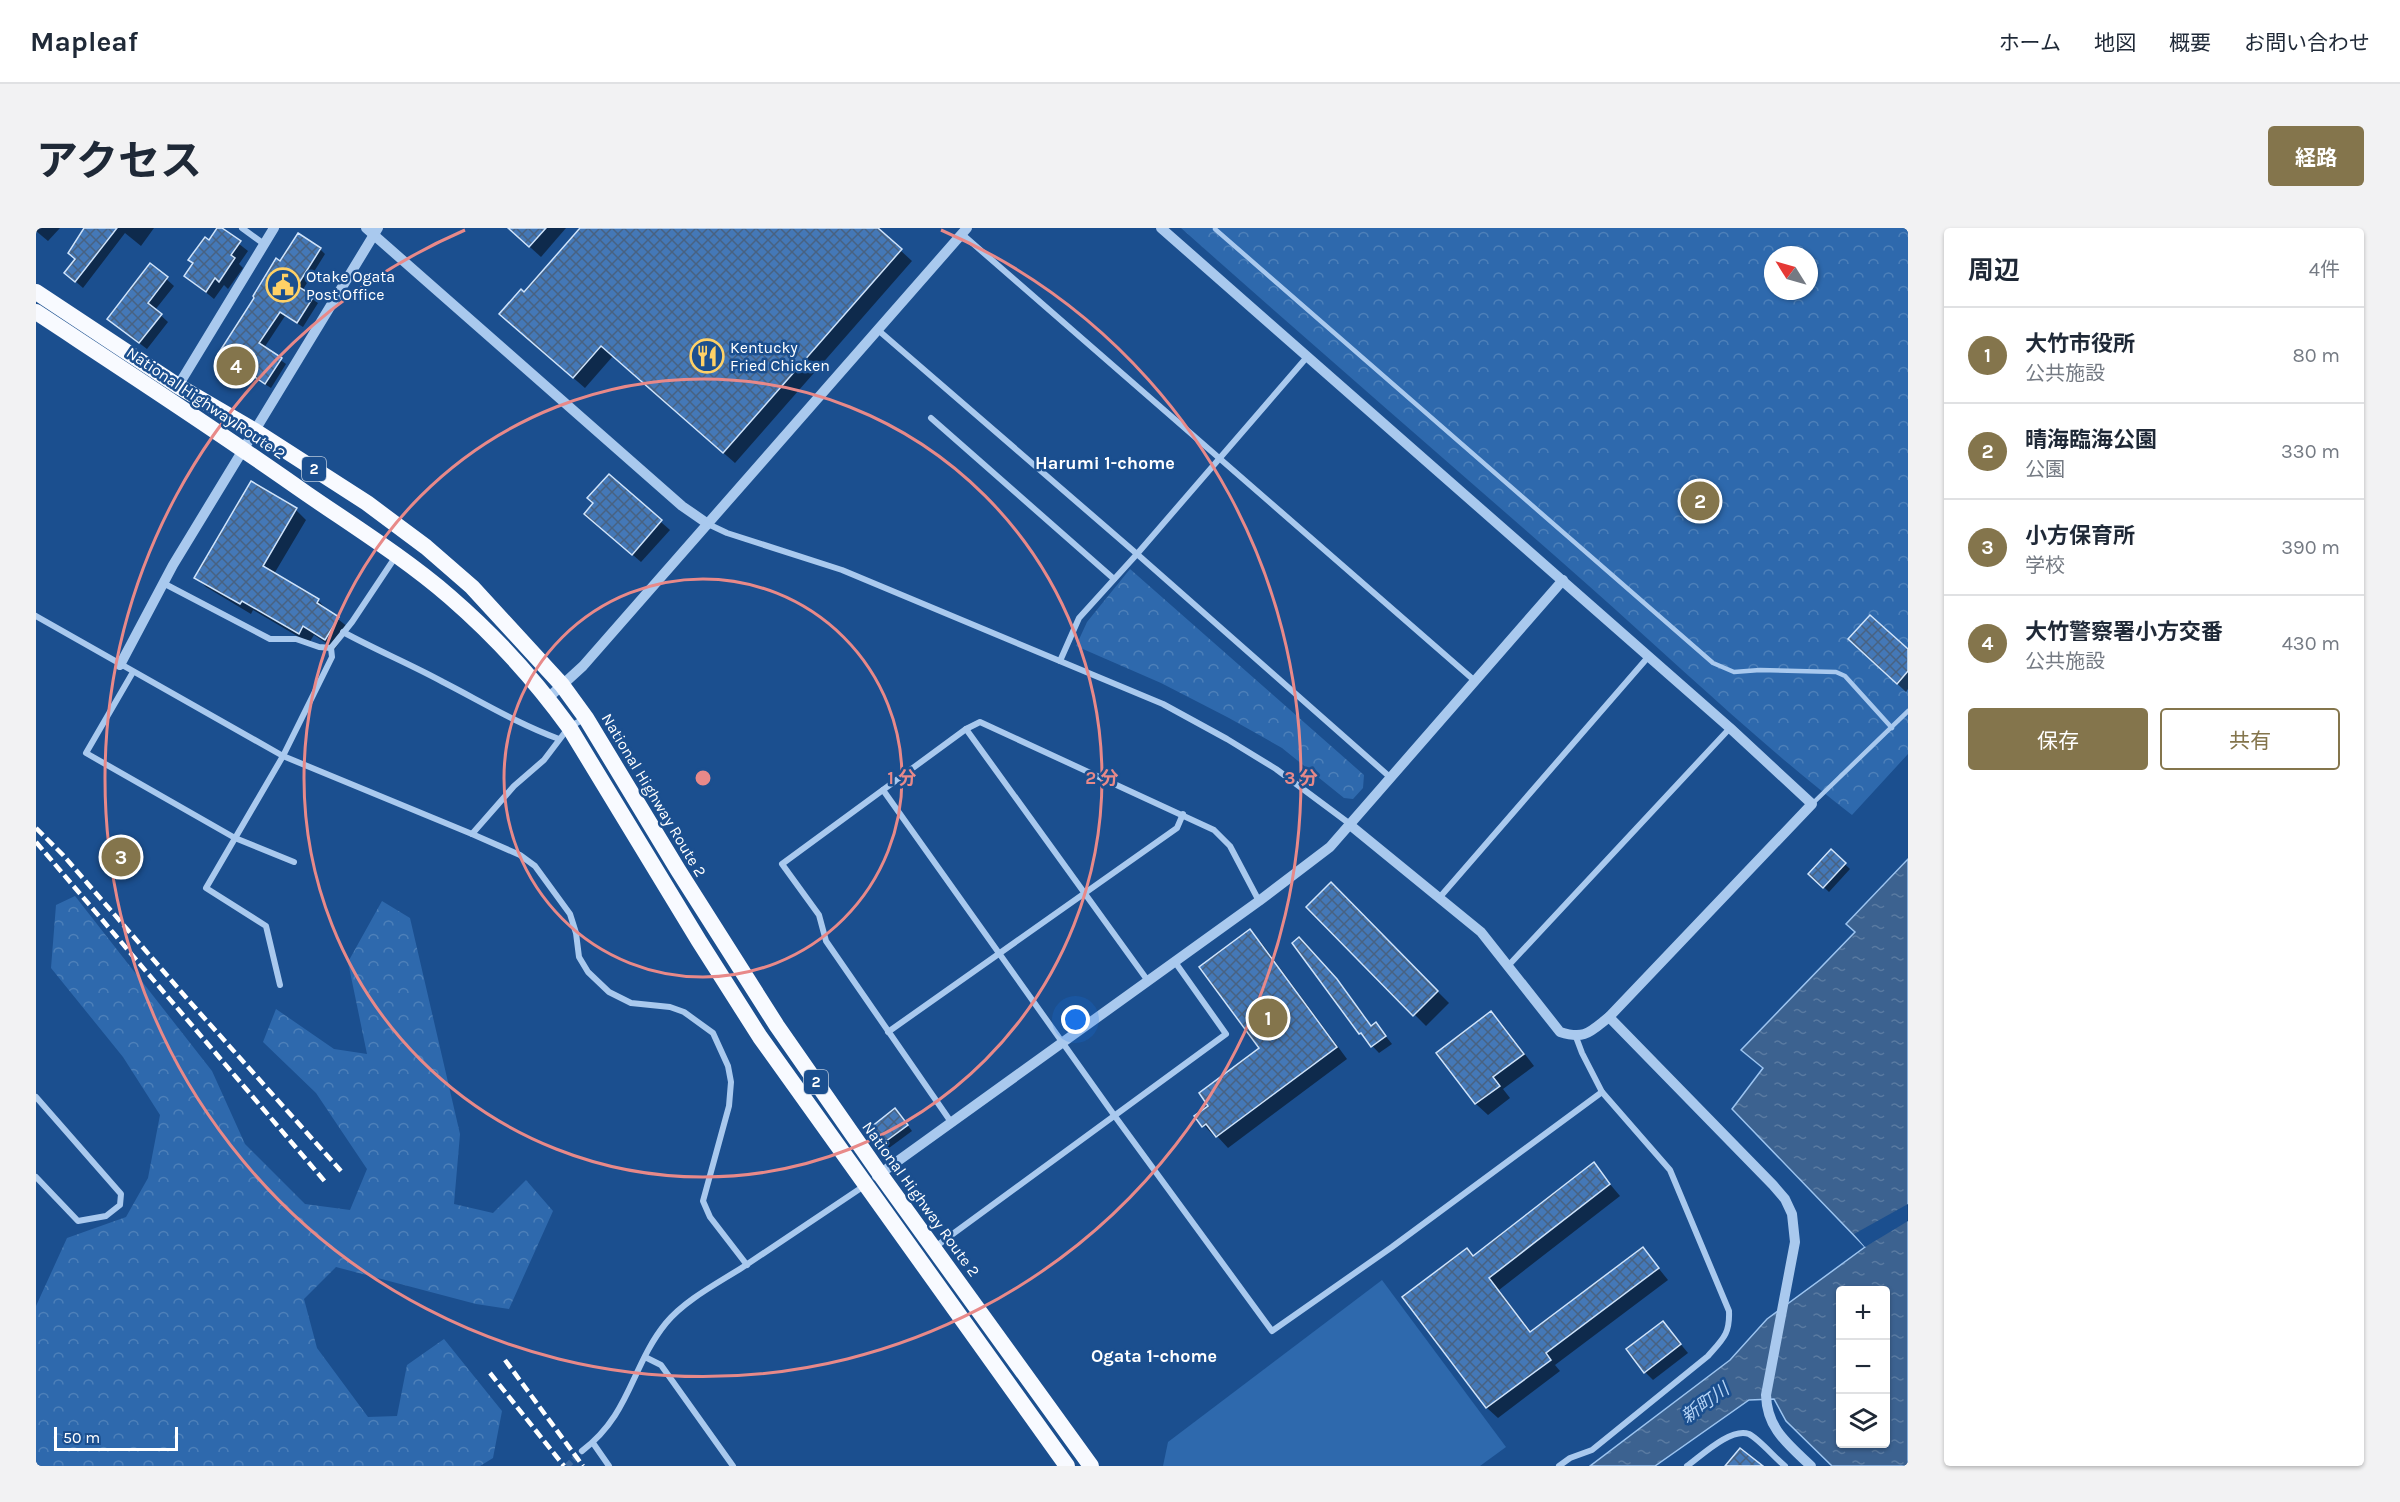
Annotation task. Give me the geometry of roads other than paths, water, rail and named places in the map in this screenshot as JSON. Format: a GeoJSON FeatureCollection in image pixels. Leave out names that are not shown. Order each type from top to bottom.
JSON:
{"type":"FeatureCollection","features":[{"type":"Feature","properties":{"kind":"highway","name":"National Highway Route 2"},"geometry":{"type":"LineString","coordinates":[[36,292],[178,386],[255,431],[367,503],[426,547],[472,587],[562,685],[585,718],[777,1026],[880,1174],[1091,1466]]}},
{"type":"Feature","properties":{"kind":"highway","name":"National Highway Route 2"},"geometry":{"type":"LineString","coordinates":[[36,312],[243,449],[396,556],[449,596],[488,632],[548,698],[564,733],[760,1037],[1068,1466]]}},
{"type":"Feature","properties":{"kind":"street"},"geometry":{"type":"LineString","coordinates":[[242,228],[264,244]]}},
{"type":"Feature","properties":{"kind":"street"},"geometry":{"type":"LineString","coordinates":[[178,386],[274,228]]}},
{"type":"Feature","properties":{"kind":"street"},"geometry":{"type":"LineString","coordinates":[[120,665],[165,584],[173,565],[373,230],[682,506],[708,524],[727,533],[842,570],[1163,704],[1227,739],[1276,769],[1350,825],[1481,932],[1560,1032],[1576,1037],[1589,1033],[1609,1017],[1812,804],[1563,580],[1161,228]]}},
{"type":"Feature","properties":{"kind":"street"},"geometry":{"type":"LineString","coordinates":[[548,698],[583,666],[964,231],[1475,681]]}},
{"type":"Feature","properties":{"kind":"street"},"geometry":{"type":"LineString","coordinates":[[878,330],[1391,778]]}},
{"type":"Feature","properties":{"kind":"street"},"geometry":{"type":"LineString","coordinates":[[1060,661],[1079,618],[1307,357]]}},
{"type":"Feature","properties":{"kind":"street"},"geometry":{"type":"LineString","coordinates":[[931,418],[1114,579]]}},
{"type":"Feature","properties":{"kind":"street"},"geometry":{"type":"LineString","coordinates":[[280,984],[266,927],[206,888],[283,756],[332,657],[331,648],[396,556]]}},
{"type":"Feature","properties":{"kind":"street"},"geometry":{"type":"LineString","coordinates":[[582,1451],[603,1434],[622,1406],[645,1357],[667,1322],[686,1306],[865,1185],[1260,901],[1330,847],[1563,580]]}},
{"type":"Feature","properties":{"kind":"street"},"geometry":{"type":"LineString","coordinates":[[165,584],[270,639],[296,639],[319,647],[331,648]]}},
{"type":"Feature","properties":{"kind":"street"},"geometry":{"type":"LineString","coordinates":[[36,616],[283,756],[472,834],[520,855],[535,866],[570,914],[576,933],[579,957],[588,972],[609,992],[631,1003],[670,1007],[684,1012],[713,1033],[728,1066],[731,1082],[729,1106],[704,1201],[710,1217],[747,1265]]}},
{"type":"Feature","properties":{"kind":"street"},"geometry":{"type":"LineString","coordinates":[[343,632],[384,655],[440,680],[528,728],[564,733]]}},
{"type":"Feature","properties":{"kind":"street"},"geometry":{"type":"LineString","coordinates":[[1440,897],[1648,656]]}},
{"type":"Feature","properties":{"kind":"street"},"geometry":{"type":"LineString","coordinates":[[133,672],[86,753],[235,838],[294,862]]}},
{"type":"Feature","properties":{"kind":"street"},"geometry":{"type":"LineString","coordinates":[[472,834],[514,786],[544,760],[564,733],[585,718]]}},
{"type":"Feature","properties":{"kind":"street"},"geometry":{"type":"LineString","coordinates":[[951,1122],[826,941],[819,915],[782,864],[966,729],[980,722],[1214,830],[1230,846],[1260,901]]}},
{"type":"Feature","properties":{"kind":"street"},"geometry":{"type":"LineString","coordinates":[[1508,966],[1730,728]]}},
{"type":"Feature","properties":{"kind":"street"},"geometry":{"type":"LineString","coordinates":[[966,729],[1148,981]]}},
{"type":"Feature","properties":{"kind":"street"},"geometry":{"type":"LineString","coordinates":[[883,790],[1114,1115],[1272,1331],[1392,1247],[1602,1092]]}},
{"type":"Feature","properties":{"kind":"street"},"geometry":{"type":"LineString","coordinates":[[888,1032],[1177,828],[1183,814]]}},
{"type":"Feature","properties":{"kind":"street"},"geometry":{"type":"LineString","coordinates":[[934,1247],[1226,1034],[1175,962]]}},
{"type":"Feature","properties":{"kind":"street"},"geometry":{"type":"LineString","coordinates":[[1609,1017],[1773,1185],[1785,1199],[1792,1214],[1795,1242],[1766,1395],[1766,1410],[1775,1429],[1810,1466]]}},
{"type":"Feature","properties":{"kind":"street"},"geometry":{"type":"LineString","coordinates":[[1559,1466],[1570,1458],[1592,1450],[1682,1378],[1708,1356],[1724,1338],[1729,1328],[1729,1311],[1670,1170],[1602,1092],[1576,1037]]}},
{"type":"Feature","properties":{"kind":"street"},"geometry":{"type":"LineString","coordinates":[[36,1097],[121,1194],[120,1205],[106,1216],[78,1221],[36,1177]]}},
{"type":"Feature","properties":{"kind":"street"},"geometry":{"type":"LineString","coordinates":[[645,1357],[661,1365],[733,1466]]}},
{"type":"Feature","properties":{"kind":"street"},"geometry":{"type":"LineString","coordinates":[[1687,1466],[1737,1432],[1750,1435],[1785,1466]]}},
{"type":"Feature","properties":{"kind":"street"},"geometry":{"type":"LineString","coordinates":[[593,1443],[609,1466]]}},
{"type":"Feature","properties":{"kind":"lane"},"geometry":{"type":"LineString","coordinates":[[1215,229],[1713,663],[1734,672],[1760,670],[1836,672],[1845,676],[1892,728]]}},
{"type":"Feature","properties":{"kind":"lane"},"geometry":{"type":"LineString","coordinates":[[1812,804],[1908,711]]}},
{"type":"Feature","properties":{"kind":"water","name":"新町川"},"geometry":{"type":"Polygon","coordinates":[[[1908,859],[1908,1466],[1832,1466],[1786,1421],[1774,1399],[1749,1400],[1655,1466],[1590,1466],[1730,1360],[1767,1319],[1865,1247],[1732,1109],[1763,1068],[1741,1050],[1855,932],[1846,924],[1908,859]]]}},
{"type":"Feature","properties":{"kind":"tunnel"},"geometry":{"type":"LineString","coordinates":[[567,1466],[582,1451]]}},
{"type":"Feature","properties":{"kind":"railway"},"geometry":{"type":"LineString","coordinates":[[36,828],[63,855],[341,1171]]}},
{"type":"Feature","properties":{"kind":"railway"},"geometry":{"type":"LineString","coordinates":[[36,842],[327,1184]]}},
{"type":"Feature","properties":{"kind":"railway"},"geometry":{"type":"LineString","coordinates":[[505,1360],[583,1466]]}},
{"type":"Feature","properties":{"kind":"railway"},"geometry":{"type":"LineString","coordinates":[[490,1373],[564,1466]]}},
{"type":"Feature","properties":{"kind":"place","name":"Otake Ogata Post Office"},"geometry":{"type":"Point","coordinates":[283,285]}},
{"type":"Feature","properties":{"kind":"place","name":"Kentucky Fried Chicken"},"geometry":{"type":"Point","coordinates":[707,356]}},
{"type":"Feature","properties":{"kind":"place","name":"大竹警察署小方交番"},"geometry":{"type":"Point","coordinates":[236,366]}},
{"type":"Feature","properties":{"kind":"place","name":"晴海臨海公園"},"geometry":{"type":"Point","coordinates":[1700,501]}},
{"type":"Feature","properties":{"kind":"place","name":"小方保育所"},"geometry":{"type":"Point","coordinates":[121,857]}},
{"type":"Feature","properties":{"kind":"place","name":"大竹市役所"},"geometry":{"type":"Point","coordinates":[1268,1018]}},
{"type":"Feature","properties":{"kind":"district","name":"Harumi 1-chome"},"geometry":{"type":"Point","coordinates":[1105,463]}},
{"type":"Feature","properties":{"kind":"district","name":"Ogata 1-chome"},"geometry":{"type":"Point","coordinates":[1154,1356]}}]}
